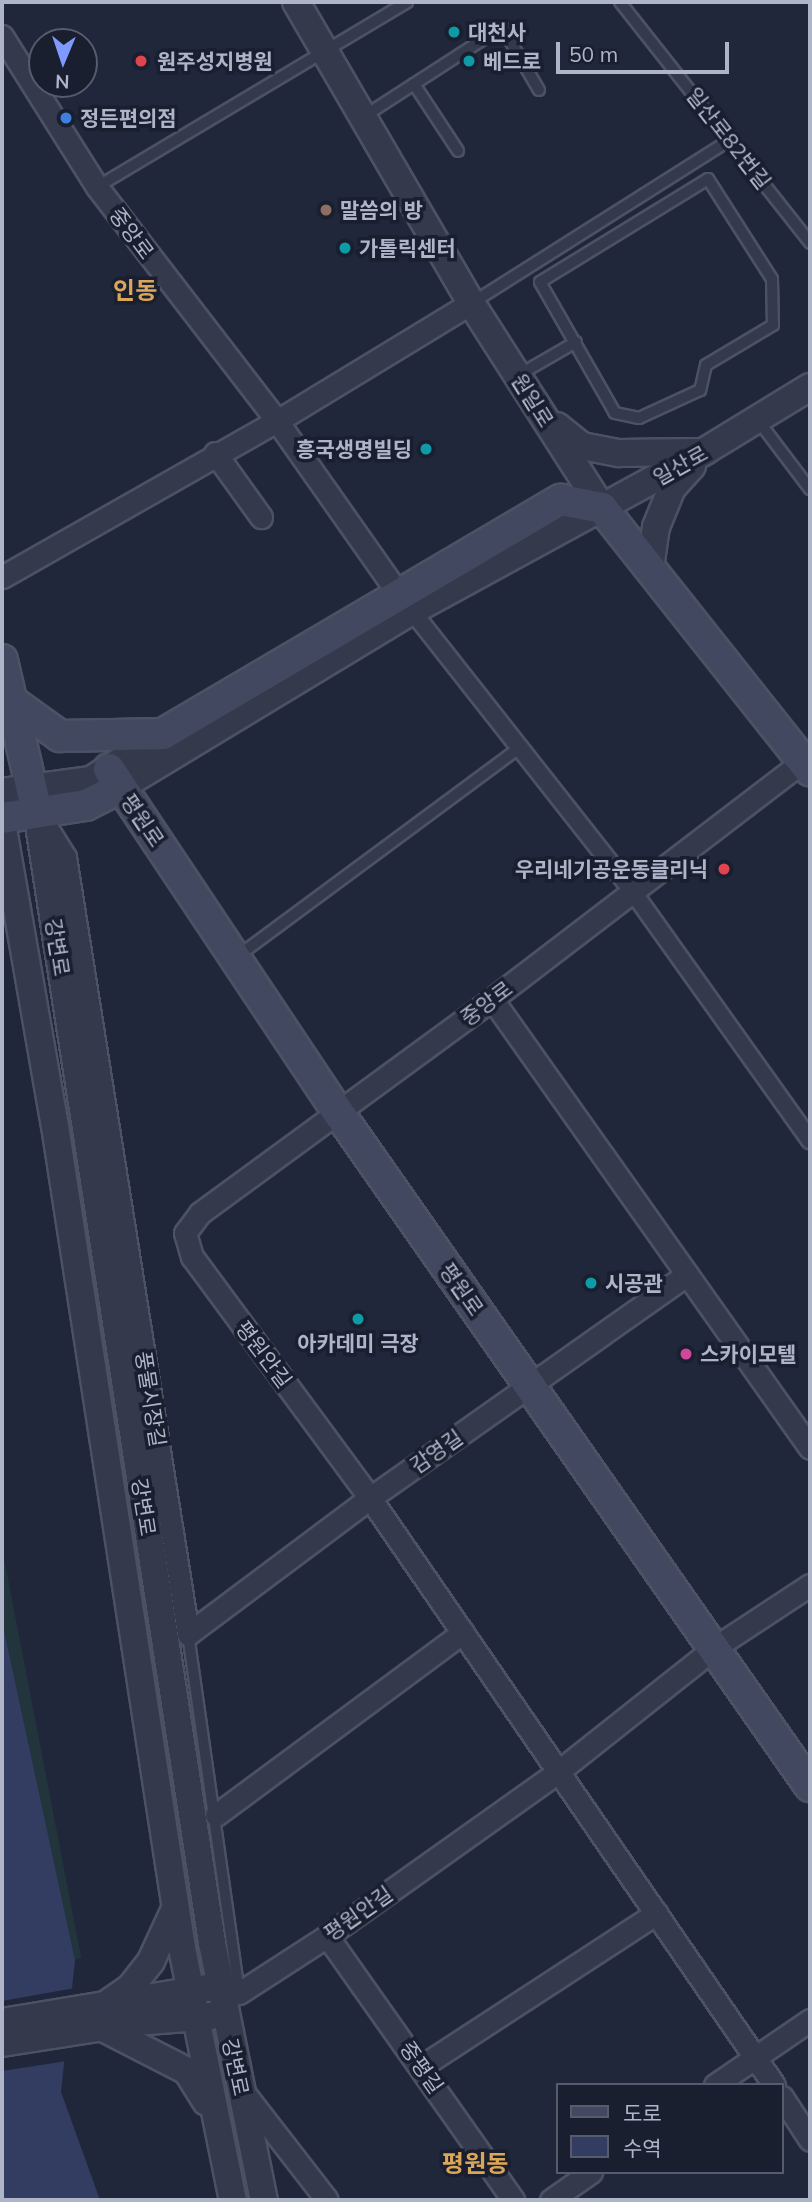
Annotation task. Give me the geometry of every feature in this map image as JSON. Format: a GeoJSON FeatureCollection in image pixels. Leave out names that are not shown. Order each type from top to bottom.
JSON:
{"type":"FeatureCollection","features":[{"type":"Feature","properties":{"kind":"main road"},"geometry":{"type":"LineString","coordinates":[[14,703],[60,736],[163,734],[406,603],[561,500],[602,508]]}},
{"type":"Feature","properties":{"kind":"main road","name":"원일로"},"geometry":{"type":"LineString","coordinates":[[602,508],[807,766]]}},
{"type":"Feature","properties":{"kind":"main road"},"geometry":{"type":"LineString","coordinates":[[2,660],[14,703],[34,800]]}},
{"type":"Feature","properties":{"kind":"main road"},"geometry":{"type":"LineString","coordinates":[[2,821],[34,800],[86,805],[115,778]]}},
{"type":"Feature","properties":{"kind":"main road","name":"평원로"},"geometry":{"type":"LineString","coordinates":[[115,778],[338,1112],[810,1786]]}},
{"type":"Feature","properties":{"kind":"street","name":"원일로"},"geometry":{"type":"LineString","coordinates":[[296,2],[471,303],[602,508]]}},
{"type":"Feature","properties":{"kind":"street","name":"중앙로"},"geometry":{"type":"LineString","coordinates":[[2,36],[97,187],[276,421],[406,603],[522,746],[633,892],[810,1140]]}},
{"type":"Feature","properties":{"kind":"street"},"geometry":{"type":"LineString","coordinates":[[2,577],[215,453],[276,421],[471,303]]}},
{"type":"Feature","properties":{"kind":"street","name":"일산로"},"geometry":{"type":"LineString","coordinates":[[602,508],[705,452],[810,387]]}},
{"type":"Feature","properties":{"kind":"street"},"geometry":{"type":"LineString","coordinates":[[543,416],[582,446],[619,453],[705,452]]}},
{"type":"Feature","properties":{"kind":"street"},"geometry":{"type":"LineString","coordinates":[[650,568],[656,527],[672,488],[705,452]]}},
{"type":"Feature","properties":{"kind":"street"},"geometry":{"type":"LineString","coordinates":[[215,453],[261,517]]}},
{"type":"Feature","properties":{"kind":"street"},"geometry":{"type":"LineString","coordinates":[[115,778],[406,603]]}},
{"type":"Feature","properties":{"kind":"street"},"geometry":{"type":"LineString","coordinates":[[115,778],[163,734]]}},
{"type":"Feature","properties":{"kind":"street","name":"중앙로"},"geometry":{"type":"LineString","coordinates":[[338,1112],[807,766]]}},
{"type":"Feature","properties":{"kind":"street"},"geometry":{"type":"LineString","coordinates":[[2,792],[34,800]]}},
{"type":"Feature","properties":{"kind":"street","name":"풍물시장길"},"geometry":{"type":"LineString","coordinates":[[34,800],[65,857],[188,1633]]}},
{"type":"Feature","properties":{"kind":"street","name":"강변로"},"geometry":{"type":"LineString","coordinates":[[34,800],[240,2088],[264,2200]]}},
{"type":"Feature","properties":{"kind":"street","name":"강변로"},"geometry":{"type":"LineString","coordinates":[[2,821],[55,1126],[190,1991],[233,2200]]}},
{"type":"Feature","properties":{"kind":"street"},"geometry":{"type":"LineString","coordinates":[[492,999],[810,1448]]}},
{"type":"Feature","properties":{"kind":"street","name":"평원안길"},"geometry":{"type":"LineString","coordinates":[[338,1112],[200,1213],[185,1233],[192,1257],[370,1498],[773,2083]]}},
{"type":"Feature","properties":{"kind":"street","name":"감영길"},"geometry":{"type":"LineString","coordinates":[[188,1633],[370,1498],[687,1274]]}},
{"type":"Feature","properties":{"kind":"street","name":"평원안길"},"geometry":{"type":"LineString","coordinates":[[226,1998],[327,1936],[559,1770],[714,1648],[810,1585]]}},
{"type":"Feature","properties":{"kind":"street"},"geometry":{"type":"LineString","coordinates":[[216,1815],[463,1632]]}},
{"type":"Feature","properties":{"kind":"street"},"geometry":{"type":"LineString","coordinates":[[134,2014],[151,1961],[177,1905]]}},
{"type":"Feature","properties":{"kind":"street"},"geometry":{"type":"LineString","coordinates":[[422,2066],[657,1913]]}},
{"type":"Feature","properties":{"kind":"street","name":"중평길"},"geometry":{"type":"LineString","coordinates":[[327,1936],[422,2066],[513,2200]]}},
{"type":"Feature","properties":{"kind":"street"},"geometry":{"type":"LineString","coordinates":[[134,2014],[190,1991],[226,1998]]}},
{"type":"Feature","properties":{"kind":"street"},"geometry":{"type":"LineString","coordinates":[[2,2022],[134,2014],[195,2019],[226,1998]]}},
{"type":"Feature","properties":{"kind":"street"},"geometry":{"type":"LineString","coordinates":[[134,2014],[187,2071],[216,2117]]}},
{"type":"Feature","properties":{"kind":"street"},"geometry":{"type":"LineString","coordinates":[[2,2043],[102,2018]]}},
{"type":"Feature","properties":{"kind":"street"},"geometry":{"type":"LineString","coordinates":[[718,2083],[810,2020]]}},
{"type":"Feature","properties":{"kind":"street"},"geometry":{"type":"LineString","coordinates":[[240,2088],[327,2200]]}},
{"type":"Feature","properties":{"kind":"street"},"geometry":{"type":"LineString","coordinates":[[784,2100],[810,2140]]}},
{"type":"Feature","properties":{"kind":"street"},"geometry":{"type":"LineString","coordinates":[[551,2200],[588,2174]]}},
{"type":"Feature","properties":{"kind":"lane"},"geometry":{"type":"LineString","coordinates":[[97,187],[407,2]]}},
{"type":"Feature","properties":{"kind":"lane","name":"일산로82번길"},"geometry":{"type":"LineString","coordinates":[[620,2],[810,243]]}},
{"type":"Feature","properties":{"kind":"lane"},"geometry":{"type":"LineString","coordinates":[[363,117],[502,27],[539,90]]}},
{"type":"Feature","properties":{"kind":"lane"},"geometry":{"type":"LineString","coordinates":[[414,84],[458,151]]}},
{"type":"Feature","properties":{"kind":"lane"},"geometry":{"type":"LineString","coordinates":[[471,303],[730,140]]}},
{"type":"Feature","properties":{"kind":"lane"},"geometry":{"type":"LineString","coordinates":[[708,179],[772,279],[773,326],[706,365],[700,390],[639,418],[615,413],[576,342],[540,282],[708,179]]}},
{"type":"Feature","properties":{"kind":"lane"},"geometry":{"type":"LineString","coordinates":[[517,376],[576,342]]}},
{"type":"Feature","properties":{"kind":"lane"},"geometry":{"type":"LineString","coordinates":[[757,418],[810,489]]}},
{"type":"Feature","properties":{"kind":"lane"},"geometry":{"type":"LineString","coordinates":[[236,958],[522,746]]}},
{"type":"Feature","properties":{"kind":"lane","name":"풍물시장길"},"geometry":{"type":"LineString","coordinates":[[188,1633],[216,1815],[226,1998]]}},
{"type":"Feature","properties":{"kind":"shaded area"},"geometry":{"type":"Polygon","coordinates":[[[2,1548],[81,1957],[75,1960],[2,1621],[2,1548]]]}},
{"type":"Feature","properties":{"kind":"water"},"geometry":{"type":"Polygon","coordinates":[[[2,1621],[75,1960],[61,2092],[100,2200],[2,2200],[2,1621]]]}},
{"type":"Feature","properties":{"kind":"pier"},"geometry":{"type":"Polygon","coordinates":[[[75,1988],[67,2061],[2,2071],[2,2001],[75,1988]]]}},
{"type":"Feature","properties":{"kind":"place","name":"대천사"},"geometry":{"type":"Point","coordinates":[454,32]}},
{"type":"Feature","properties":{"kind":"place","name":"원주성지병원"},"geometry":{"type":"Point","coordinates":[141,61]}},
{"type":"Feature","properties":{"kind":"place","name":"베드로"},"geometry":{"type":"Point","coordinates":[469,61]}},
{"type":"Feature","properties":{"kind":"place","name":"정든편의점"},"geometry":{"type":"Point","coordinates":[66,118]}},
{"type":"Feature","properties":{"kind":"place","name":"말씀의 방"},"geometry":{"type":"Point","coordinates":[326,210]}},
{"type":"Feature","properties":{"kind":"place","name":"가톨릭센터"},"geometry":{"type":"Point","coordinates":[345,248]}},
{"type":"Feature","properties":{"kind":"place","name":"흥국생명빌딩"},"geometry":{"type":"Point","coordinates":[426,449]}},
{"type":"Feature","properties":{"kind":"place","name":"우리네기공운동클리닉"},"geometry":{"type":"Point","coordinates":[724,869]}},
{"type":"Feature","properties":{"kind":"place","name":"시공관"},"geometry":{"type":"Point","coordinates":[591,1283]}},
{"type":"Feature","properties":{"kind":"place","name":"아카데미 극장"},"geometry":{"type":"Point","coordinates":[358,1319]}},
{"type":"Feature","properties":{"kind":"place","name":"스카이모텔"},"geometry":{"type":"Point","coordinates":[686,1354]}},
{"type":"Feature","properties":{"kind":"district","name":"인동"},"geometry":{"type":"Point","coordinates":[135,291]}},
{"type":"Feature","properties":{"kind":"district","name":"평원동"},"geometry":{"type":"Point","coordinates":[475,2164]}}]}
